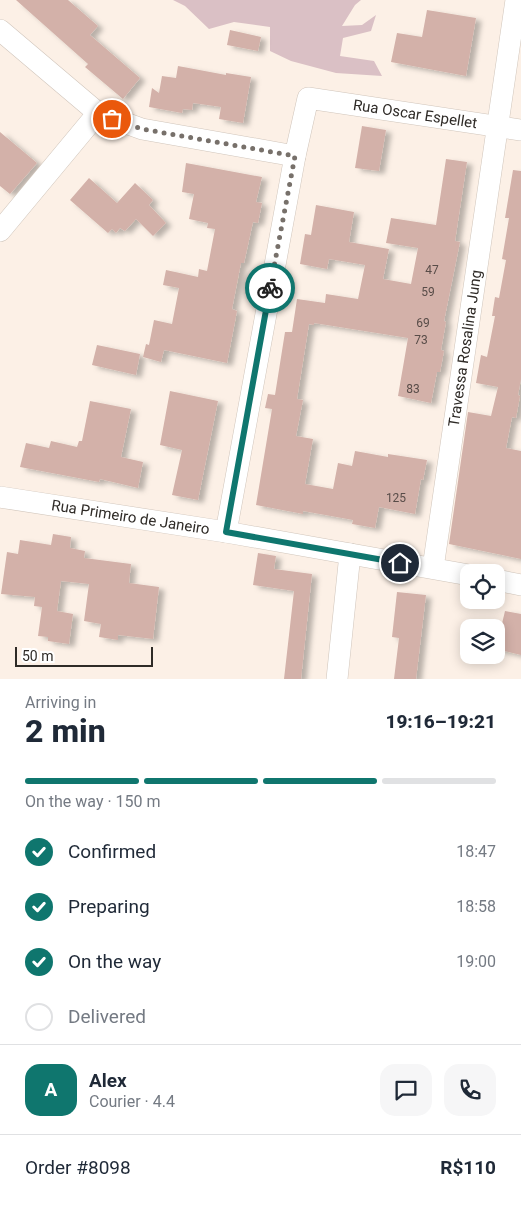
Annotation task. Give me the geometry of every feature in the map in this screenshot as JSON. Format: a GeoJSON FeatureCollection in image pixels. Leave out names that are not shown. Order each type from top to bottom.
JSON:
{"type":"FeatureCollection","features":[{"type":"Feature","properties":{"kind":"street","name":"Travessa Rosalina Jung"},"geometry":{"type":"LineString","coordinates":[[433,568],[516,0]]}},
{"type":"Feature","properties":{"kind":"street"},"geometry":{"type":"LineString","coordinates":[[0,30],[98,113],[142,129],[295,156],[226,532]]}},
{"type":"Feature","properties":{"kind":"street","name":"Rua Oscar Espellet"},"geometry":{"type":"LineString","coordinates":[[295,156],[308,98],[521,130]]}},
{"type":"Feature","properties":{"kind":"street"},"geometry":{"type":"LineString","coordinates":[[0,231],[98,113]]}},
{"type":"Feature","properties":{"kind":"street","name":"Rua Primeiro de Janeiro"},"geometry":{"type":"LineString","coordinates":[[0,497],[226,532],[460,573]]}},
{"type":"Feature","properties":{"kind":"street"},"geometry":{"type":"LineString","coordinates":[[338,679],[350,554]]}},
{"type":"Feature","properties":{"kind":"street"},"geometry":{"type":"LineString","coordinates":[[505,582],[521,585]]}},
{"type":"Feature","properties":{"kind":"shaded area"},"geometry":{"type":"Polygon","coordinates":[[[173,0],[361,0],[355,5],[342,26],[362,25],[376,15],[371,31],[343,38],[340,56],[374,61],[382,76],[336,73],[291,61],[270,51],[270,27],[234,22],[209,29],[185,6],[173,0]]]}},
{"type":"Feature","properties":{"kind":"building"},"geometry":{"type":"Polygon","coordinates":[[[16,0],[68,0],[98,26],[90,35],[140,78],[123,99],[85,67],[88,64],[16,0]]]}},
{"type":"Feature","properties":{"kind":"building"},"geometry":{"type":"Polygon","coordinates":[[[427,10],[476,18],[466,76],[391,62],[397,33],[422,37],[427,10]]]}},
{"type":"Feature","properties":{"kind":"building"},"geometry":{"type":"Polygon","coordinates":[[[230,30],[261,37],[258,51],[227,45],[230,30]]]}},
{"type":"Feature","properties":{"kind":"building"},"geometry":{"type":"Polygon","coordinates":[[[178,66],[226,75],[226,73],[251,77],[243,123],[219,119],[221,107],[193,103],[192,110],[183,109],[182,113],[149,107],[152,88],[159,93],[162,76],[176,78],[178,66]]]}},
{"type":"Feature","properties":{"kind":"building"},"geometry":{"type":"Polygon","coordinates":[[[362,126],[386,130],[379,171],[355,168],[362,126]]]}},
{"type":"Feature","properties":{"kind":"building"},"geometry":{"type":"Polygon","coordinates":[[[0,132],[37,163],[10,194],[0,186],[0,132]]]}},
{"type":"Feature","properties":{"kind":"building"},"geometry":{"type":"Polygon","coordinates":[[[446,159],[467,162],[455,241],[460,242],[444,321],[446,322],[441,350],[444,351],[440,372],[437,372],[431,403],[398,396],[408,338],[314,323],[314,325],[309,324],[297,399],[303,400],[296,436],[313,439],[305,484],[333,489],[338,463],[352,466],[355,451],[388,457],[388,454],[427,460],[423,480],[421,479],[415,514],[379,507],[375,528],[352,524],[353,520],[303,511],[303,514],[256,505],[272,409],[265,408],[268,394],[275,395],[285,332],[292,332],[297,299],[325,303],[326,294],[358,299],[365,265],[329,259],[327,269],[300,264],[305,234],[311,235],[316,205],[354,212],[349,242],[389,249],[383,279],[411,284],[418,248],[386,243],[391,218],[436,225],[446,159]]]}},
{"type":"Feature","properties":{"kind":"building"},"geometry":{"type":"Polygon","coordinates":[[[186,163],[262,177],[256,202],[262,203],[258,223],[253,222],[244,263],[241,263],[232,309],[237,311],[227,363],[164,350],[161,362],[143,357],[146,344],[149,345],[154,320],[172,324],[179,288],[163,285],[166,270],[198,277],[199,269],[207,271],[215,229],[207,228],[208,223],[189,219],[194,194],[182,192],[186,163]]]}},
{"type":"Feature","properties":{"kind":"building"},"geometry":{"type":"Polygon","coordinates":[[[513,170],[521,171],[521,379],[516,418],[512,417],[506,448],[521,451],[521,559],[449,544],[468,412],[491,416],[498,387],[476,383],[481,355],[487,357],[495,316],[492,316],[495,297],[499,298],[506,260],[502,259],[509,218],[505,218],[513,170]]]}},
{"type":"Feature","properties":{"kind":"building"},"geometry":{"type":"Polygon","coordinates":[[[89,178],[117,203],[135,183],[153,200],[149,205],[166,223],[153,236],[136,219],[125,231],[120,228],[116,233],[112,229],[108,233],[70,200],[89,178]]]}},
{"type":"Feature","properties":{"kind":"building"},"geometry":{"type":"Polygon","coordinates":[[[97,345],[140,354],[136,375],[92,365],[97,345]]]}},
{"type":"Feature","properties":{"kind":"building"},"geometry":{"type":"Polygon","coordinates":[[[170,391],[218,401],[198,500],[172,495],[182,450],[160,445],[170,391]]]}},
{"type":"Feature","properties":{"kind":"building"},"geometry":{"type":"Polygon","coordinates":[[[90,401],[131,409],[121,457],[143,462],[138,488],[100,479],[99,482],[20,467],[26,443],[49,448],[51,441],[77,447],[79,441],[82,441],[90,401]]]}},
{"type":"Feature","properties":{"kind":"building"},"geometry":{"type":"Polygon","coordinates":[[[53,534],[71,537],[70,548],[85,551],[84,558],[131,564],[129,583],[159,587],[153,639],[118,635],[118,640],[99,637],[101,624],[84,621],[89,584],[61,581],[57,611],[73,614],[69,644],[48,641],[48,637],[38,636],[42,607],[34,606],[35,597],[1,594],[7,552],[18,554],[20,540],[51,545],[53,534]]]}},
{"type":"Feature","properties":{"kind":"building"},"geometry":{"type":"Polygon","coordinates":[[[258,553],[276,556],[274,569],[312,574],[301,679],[284,679],[294,591],[253,585],[258,553]]]}},
{"type":"Feature","properties":{"kind":"building"},"geometry":{"type":"Polygon","coordinates":[[[397,592],[426,595],[416,679],[394,679],[399,638],[392,637],[397,592]]]}},
{"type":"Feature","properties":{"kind":"building"},"geometry":{"type":"Polygon","coordinates":[[[505,611],[521,614],[521,655],[505,651],[505,619],[503,619],[505,611]]]}},
{"type":"Feature","properties":{"kind":"way so far"},"geometry":{"type":"LineString","coordinates":[[112,119],[142,129],[295,156],[270,288]]}},
{"type":"Feature","properties":{"kind":"route"},"geometry":{"type":"LineString","coordinates":[[270,288],[226,532],[400,563]]}}]}
